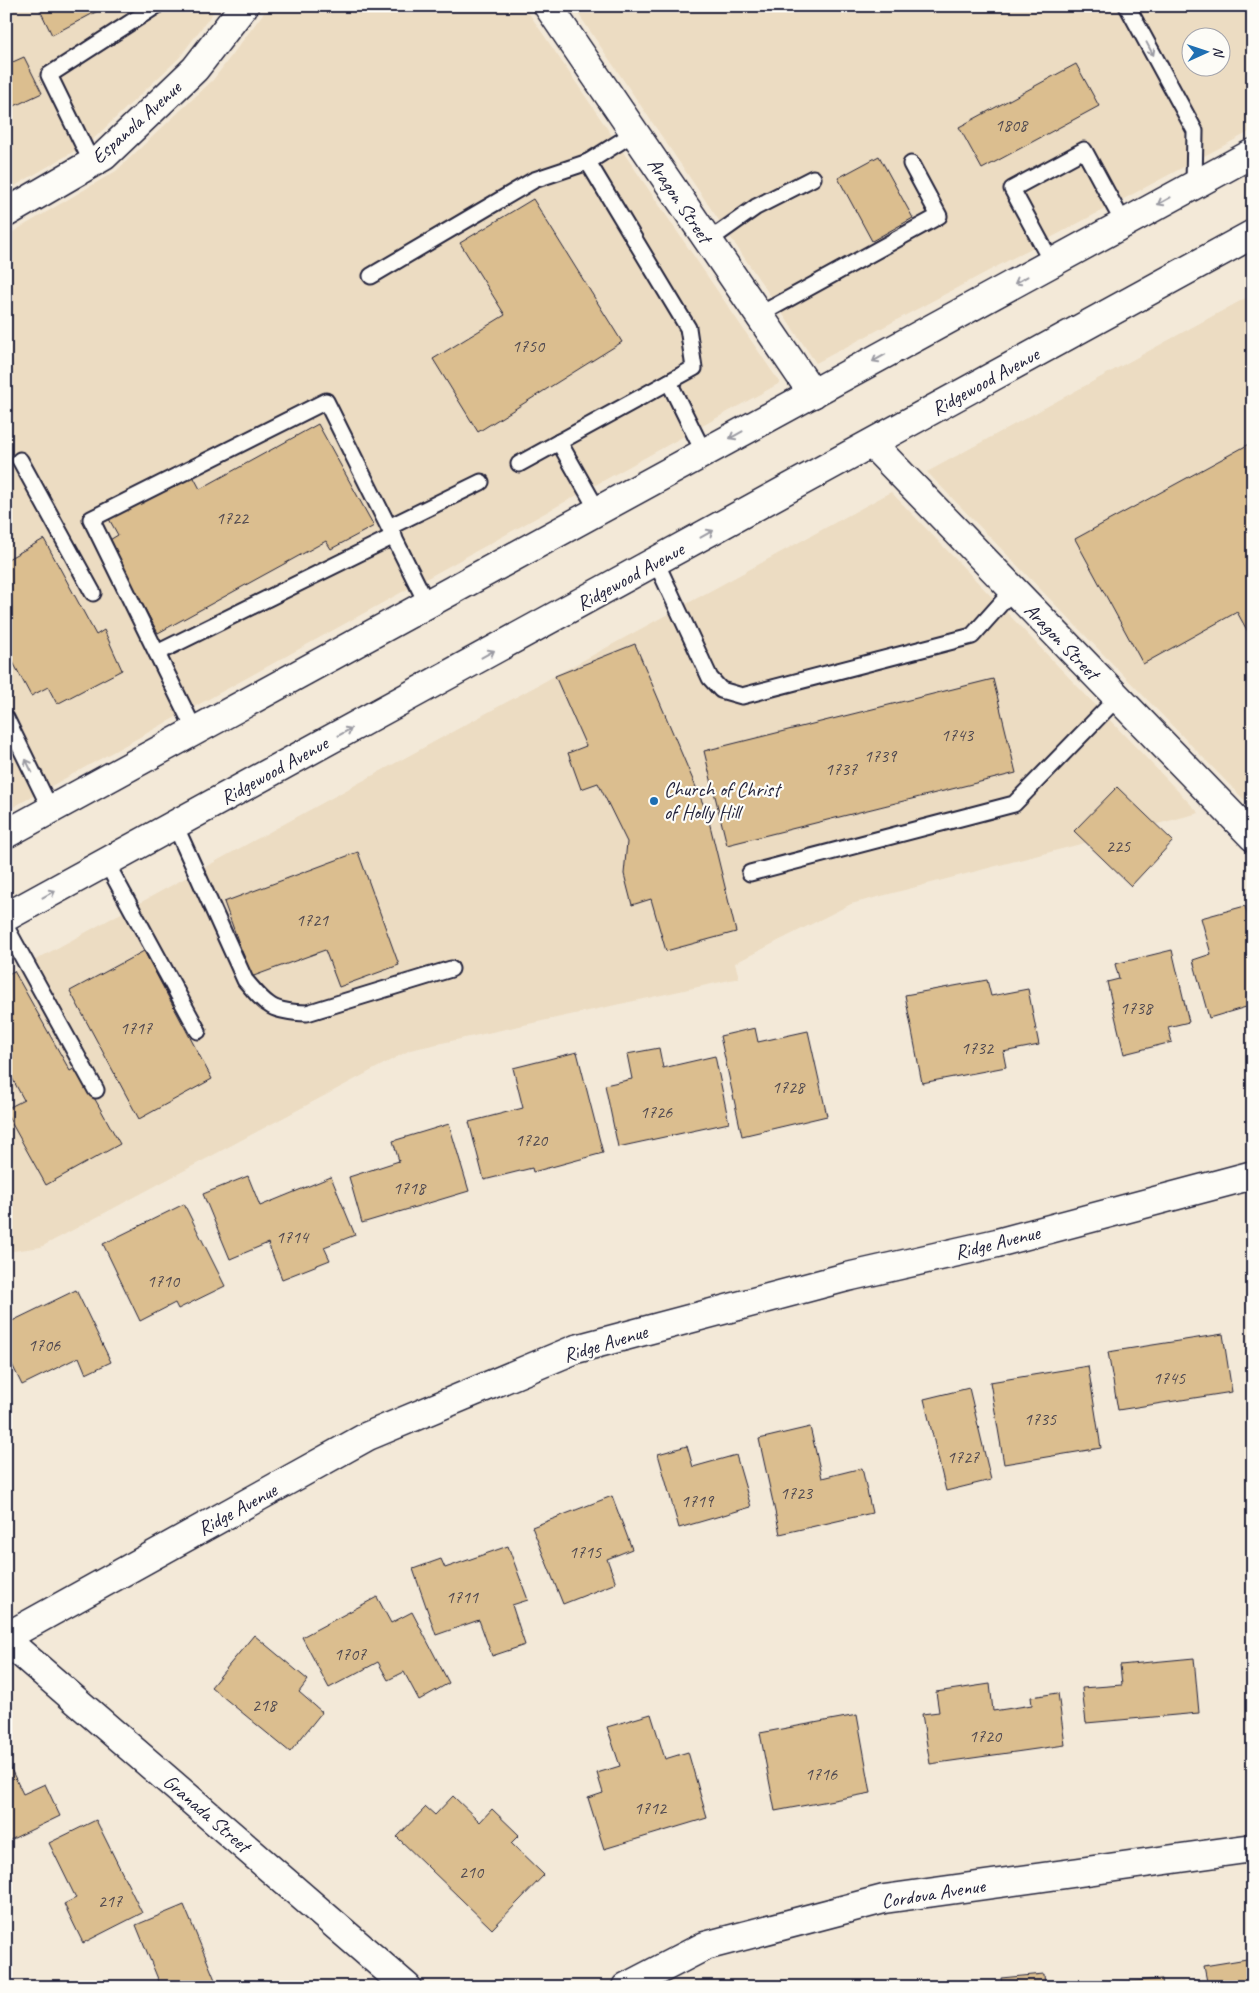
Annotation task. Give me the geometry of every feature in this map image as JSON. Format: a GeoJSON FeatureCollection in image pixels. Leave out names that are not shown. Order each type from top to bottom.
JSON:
{"type":"FeatureCollection","features":[{"type":"Feature","properties":{"kind":"street","name":"Espanola Avenue"},"geometry":{"type":"LineString","coordinates":[[6,213],[104,156],[195,69],[244,6]]}},
{"type":"Feature","properties":{"kind":"street","name":"Aragon Street"},"geometry":{"type":"LineString","coordinates":[[548,6],[813,394]]}},
{"type":"Feature","properties":{"kind":"street"},"geometry":{"type":"LineString","coordinates":[[6,834],[1253,153]]}},
{"type":"Feature","properties":{"kind":"street","name":"Ridgewood Avenue"},"geometry":{"type":"LineString","coordinates":[[6,917],[1253,234]]}},
{"type":"Feature","properties":{"kind":"street","name":"Aragon Street"},"geometry":{"type":"LineString","coordinates":[[872,444],[1116,698],[1253,837]]}},
{"type":"Feature","properties":{"kind":"street","name":"Ridge Avenue"},"geometry":{"type":"LineString","coordinates":[[6,1639],[368,1436],[576,1349],[847,1276],[998,1243],[1253,1175]]}},
{"type":"Feature","properties":{"kind":"street","name":"Granada Street"},"geometry":{"type":"LineString","coordinates":[[6,1639],[408,1987]]}},
{"type":"Feature","properties":{"kind":"street","name":"Cordova Avenue"},"geometry":{"type":"LineString","coordinates":[[626,1987],[705,1946],[884,1899],[1253,1848]]}},
{"type":"Feature","properties":{"kind":"lane"},"geometry":{"type":"LineString","coordinates":[[92,163],[48,75],[156,6]]}},
{"type":"Feature","properties":{"kind":"lane"},"geometry":{"type":"LineString","coordinates":[[1127,6],[1195,131],[1194,185]]}},
{"type":"Feature","properties":{"kind":"lane"},"geometry":{"type":"LineString","coordinates":[[371,276],[534,180],[588,162],[634,132]]}},
{"type":"Feature","properties":{"kind":"lane"},"geometry":{"type":"LineString","coordinates":[[1052,263],[1012,189],[1028,180],[1084,150],[1124,224]]}},
{"type":"Feature","properties":{"kind":"lane"},"geometry":{"type":"LineString","coordinates":[[518,464],[694,368],[688,328],[588,162]]}},
{"type":"Feature","properties":{"kind":"lane"},"geometry":{"type":"LineString","coordinates":[[759,315],[939,216],[911,164]]}},
{"type":"Feature","properties":{"kind":"lane"},"geometry":{"type":"LineString","coordinates":[[708,241],[756,207],[813,178]]}},
{"type":"Feature","properties":{"kind":"lane"},"geometry":{"type":"LineString","coordinates":[[669,382],[704,453]]}},
{"type":"Feature","properties":{"kind":"lane"},"geometry":{"type":"LineString","coordinates":[[195,731],[91,518],[326,401],[427,604]]}},
{"type":"Feature","properties":{"kind":"lane"},"geometry":{"type":"LineString","coordinates":[[559,442],[598,511]]}},
{"type":"Feature","properties":{"kind":"lane"},"geometry":{"type":"LineString","coordinates":[[20,460],[93,593]]}},
{"type":"Feature","properties":{"kind":"lane"},"geometry":{"type":"LineString","coordinates":[[157,653],[391,532],[481,482]]}},
{"type":"Feature","properties":{"kind":"lane"},"geometry":{"type":"LineString","coordinates":[[656,562],[710,678],[721,690],[742,696],[972,636],[1013,590]]}},
{"type":"Feature","properties":{"kind":"lane"},"geometry":{"type":"LineString","coordinates":[[750,873],[1014,804],[1116,698]]}},
{"type":"Feature","properties":{"kind":"lane"},"geometry":{"type":"LineString","coordinates":[[6,718],[51,810]]}},
{"type":"Feature","properties":{"kind":"lane"},"geometry":{"type":"LineString","coordinates":[[175,825],[245,980],[263,1001],[282,1012],[307,1013],[452,969]]}},
{"type":"Feature","properties":{"kind":"lane"},"geometry":{"type":"LineString","coordinates":[[106,862],[198,1031]]}},
{"type":"Feature","properties":{"kind":"lane"},"geometry":{"type":"LineString","coordinates":[[6,927],[96,1090]]}},
{"type":"Feature","properties":{"kind":"shaded area"},"geometry":{"type":"Polygon","coordinates":[[[6,6],[218,6],[179,58],[90,142],[6,191],[6,6]]]}},
{"type":"Feature","properties":{"kind":"shaded area"},"geometry":{"type":"Polygon","coordinates":[[[269,6],[524,6],[780,383],[6,811],[6,236],[116,171],[213,80],[269,6]]]}},
{"type":"Feature","properties":{"kind":"shaded area"},"geometry":{"type":"Polygon","coordinates":[[[573,6],[1253,6],[1253,130],[816,363],[573,6]]]}},
{"type":"Feature","properties":{"kind":"shaded area"},"geometry":{"type":"Polygon","coordinates":[[[1253,294],[1253,809],[927,472],[1253,294]]]}},
{"type":"Feature","properties":{"kind":"shaded area"},"geometry":{"type":"Polygon","coordinates":[[[891,492],[1199,813],[851,904],[735,963],[739,978],[410,1050],[41,1247],[6,1252],[6,976],[891,492]]]}},
{"type":"Feature","properties":{"kind":"building"},"geometry":{"type":"Polygon","coordinates":[[[38,6],[107,6],[52,35],[38,6]]]}},
{"type":"Feature","properties":{"kind":"building"},"geometry":{"type":"Polygon","coordinates":[[[24,57],[42,93],[6,110],[6,65],[24,57]]]}},
{"type":"Feature","properties":{"kind":"building"},"geometry":{"type":"Polygon","coordinates":[[[1076,64],[1099,106],[982,169],[959,127],[1076,64]]]}},
{"type":"Feature","properties":{"kind":"building"},"geometry":{"type":"Polygon","coordinates":[[[879,156],[913,218],[872,241],[838,178],[879,156]]]}},
{"type":"Feature","properties":{"kind":"building"},"geometry":{"type":"Polygon","coordinates":[[[533,199],[622,342],[478,432],[433,359],[505,315],[460,243],[533,199]]]}},
{"type":"Feature","properties":{"kind":"building"},"geometry":{"type":"Polygon","coordinates":[[[318,424],[374,526],[331,549],[326,541],[158,633],[108,541],[118,535],[109,519],[192,474],[200,489],[318,424]]]}},
{"type":"Feature","properties":{"kind":"building"},"geometry":{"type":"Polygon","coordinates":[[[1253,442],[1253,641],[1237,612],[1143,664],[1075,539],[1253,442]]]}},
{"type":"Feature","properties":{"kind":"building"},"geometry":{"type":"Polygon","coordinates":[[[44,539],[96,635],[104,630],[122,670],[57,704],[48,687],[31,696],[6,649],[6,560],[44,539]]]}},
{"type":"Feature","properties":{"kind":"building","name":"Church of Christ of Holly Hill"},"geometry":{"type":"Polygon","coordinates":[[[635,644],[707,813],[736,932],[666,951],[651,899],[632,905],[624,874],[627,842],[598,783],[581,789],[568,753],[586,746],[555,676],[635,644]]]}},
{"type":"Feature","properties":{"kind":"building"},"geometry":{"type":"Polygon","coordinates":[[[993,679],[1016,773],[727,845],[704,751],[993,679]]]}},
{"type":"Feature","properties":{"kind":"building"},"geometry":{"type":"Polygon","coordinates":[[[1117,787],[1173,841],[1131,886],[1074,831],[1117,787]]]}},
{"type":"Feature","properties":{"kind":"building"},"geometry":{"type":"Polygon","coordinates":[[[358,852],[399,965],[339,987],[325,950],[251,977],[224,902],[358,852]]]}},
{"type":"Feature","properties":{"kind":"building"},"geometry":{"type":"Polygon","coordinates":[[[1245,906],[1253,934],[1253,1005],[1209,1018],[1193,960],[1211,954],[1201,918],[1245,906]]]}},
{"type":"Feature","properties":{"kind":"building"},"geometry":{"type":"Polygon","coordinates":[[[1172,950],[1189,1022],[1168,1027],[1172,1042],[1124,1054],[1107,982],[1119,979],[1115,964],[1172,950]]]}},
{"type":"Feature","properties":{"kind":"building"},"geometry":{"type":"Polygon","coordinates":[[[144,951],[212,1079],[139,1119],[70,991],[144,951]]]}},
{"type":"Feature","properties":{"kind":"building"},"geometry":{"type":"Polygon","coordinates":[[[14,971],[70,1071],[77,1067],[120,1144],[46,1185],[6,1113],[6,1109],[24,1100],[6,1067],[6,975],[14,971]]]}},
{"type":"Feature","properties":{"kind":"building"},"geometry":{"type":"Polygon","coordinates":[[[987,980],[991,996],[1028,989],[1039,1045],[1003,1052],[1006,1067],[922,1083],[905,995],[987,980]]]}},
{"type":"Feature","properties":{"kind":"building"},"geometry":{"type":"Polygon","coordinates":[[[755,1028],[758,1042],[808,1031],[827,1116],[742,1136],[720,1036],[755,1028]]]}},
{"type":"Feature","properties":{"kind":"building"},"geometry":{"type":"Polygon","coordinates":[[[659,1048],[663,1068],[715,1056],[729,1123],[618,1147],[605,1085],[632,1079],[627,1054],[659,1048]]]}},
{"type":"Feature","properties":{"kind":"building"},"geometry":{"type":"Polygon","coordinates":[[[577,1052],[603,1153],[533,1172],[532,1168],[484,1180],[469,1122],[523,1108],[513,1068],[577,1052]]]}},
{"type":"Feature","properties":{"kind":"building"},"geometry":{"type":"Polygon","coordinates":[[[449,1124],[469,1191],[362,1223],[349,1177],[399,1161],[393,1141],[449,1124]]]}},
{"type":"Feature","properties":{"kind":"building"},"geometry":{"type":"Polygon","coordinates":[[[248,1176],[260,1206],[331,1177],[355,1235],[324,1247],[330,1260],[282,1279],[268,1243],[230,1259],[203,1194],[248,1176]]]}},
{"type":"Feature","properties":{"kind":"building"},"geometry":{"type":"Polygon","coordinates":[[[184,1204],[225,1286],[178,1309],[175,1303],[140,1321],[103,1244],[184,1204]]]}},
{"type":"Feature","properties":{"kind":"building"},"geometry":{"type":"Polygon","coordinates":[[[76,1290],[111,1362],[86,1374],[79,1357],[22,1385],[6,1352],[6,1324],[76,1290]]]}},
{"type":"Feature","properties":{"kind":"building"},"geometry":{"type":"Polygon","coordinates":[[[1223,1334],[1232,1392],[1118,1410],[1108,1352],[1223,1334]]]}},
{"type":"Feature","properties":{"kind":"building"},"geometry":{"type":"Polygon","coordinates":[[[1088,1366],[1101,1448],[1004,1464],[990,1382],[1088,1366]]]}},
{"type":"Feature","properties":{"kind":"building"},"geometry":{"type":"Polygon","coordinates":[[[969,1388],[991,1480],[946,1491],[924,1399],[969,1388]]]}},
{"type":"Feature","properties":{"kind":"building"},"geometry":{"type":"Polygon","coordinates":[[[810,1427],[822,1478],[862,1468],[872,1513],[780,1534],[759,1439],[810,1427]]]}},
{"type":"Feature","properties":{"kind":"building"},"geometry":{"type":"Polygon","coordinates":[[[687,1446],[693,1467],[736,1455],[751,1507],[679,1528],[658,1454],[687,1446]]]}},
{"type":"Feature","properties":{"kind":"building"},"geometry":{"type":"Polygon","coordinates":[[[612,1496],[632,1549],[607,1559],[616,1583],[563,1604],[532,1527],[612,1496]]]}},
{"type":"Feature","properties":{"kind":"building"},"geometry":{"type":"Polygon","coordinates":[[[508,1546],[528,1600],[512,1605],[525,1645],[492,1656],[479,1620],[436,1635],[413,1569],[441,1559],[445,1568],[508,1546]]]}},
{"type":"Feature","properties":{"kind":"building"},"geometry":{"type":"Polygon","coordinates":[[[377,1597],[391,1623],[412,1612],[449,1683],[419,1700],[404,1672],[388,1680],[378,1662],[329,1688],[302,1637],[377,1597]]]}},
{"type":"Feature","properties":{"kind":"building"},"geometry":{"type":"Polygon","coordinates":[[[254,1635],[308,1680],[299,1692],[322,1712],[290,1752],[211,1687],[254,1635]]]}},
{"type":"Feature","properties":{"kind":"building"},"geometry":{"type":"Polygon","coordinates":[[[1250,1645],[1253,1645],[1253,1676],[1250,1645]]]}},
{"type":"Feature","properties":{"kind":"building"},"geometry":{"type":"Polygon","coordinates":[[[1194,1658],[1199,1713],[1086,1723],[1082,1688],[1122,1685],[1120,1665],[1194,1658]]]}},
{"type":"Feature","properties":{"kind":"building"},"geometry":{"type":"Polygon","coordinates":[[[990,1684],[993,1711],[1032,1705],[1031,1697],[1058,1693],[1065,1745],[930,1764],[922,1714],[939,1712],[936,1692],[990,1684]]]}},
{"type":"Feature","properties":{"kind":"building"},"geometry":{"type":"Polygon","coordinates":[[[651,1714],[665,1759],[688,1752],[707,1818],[604,1849],[588,1798],[603,1793],[597,1773],[620,1766],[607,1727],[651,1714]]]}},
{"type":"Feature","properties":{"kind":"building"},"geometry":{"type":"Polygon","coordinates":[[[857,1715],[871,1793],[775,1811],[760,1733],[857,1715]]]}},
{"type":"Feature","properties":{"kind":"building"},"geometry":{"type":"Polygon","coordinates":[[[9,1765],[23,1794],[45,1784],[60,1816],[6,1842],[6,1766],[9,1765]]]}},
{"type":"Feature","properties":{"kind":"building"},"geometry":{"type":"Polygon","coordinates":[[[453,1796],[480,1822],[492,1809],[519,1835],[511,1843],[544,1875],[492,1929],[397,1837],[426,1807],[435,1815],[453,1796]]]}},
{"type":"Feature","properties":{"kind":"building"},"geometry":{"type":"Polygon","coordinates":[[[96,1820],[142,1913],[83,1943],[64,1904],[76,1898],[49,1843],[96,1820]]]}},
{"type":"Feature","properties":{"kind":"building"},"geometry":{"type":"Polygon","coordinates":[[[184,1905],[218,1987],[153,1987],[160,1984],[136,1925],[184,1905]]]}},
{"type":"Feature","properties":{"kind":"building"},"geometry":{"type":"Polygon","coordinates":[[[1253,1958],[1253,1987],[1208,1987],[1204,1966],[1253,1958]]]}},
{"type":"Feature","properties":{"kind":"building"},"geometry":{"type":"Polygon","coordinates":[[[1044,1974],[1045,1987],[1002,1987],[1001,1978],[1044,1974]]]}},
{"type":"Feature","properties":{"kind":"building"},"geometry":{"type":"Polygon","coordinates":[[[1162,1979],[1163,1987],[1068,1987],[1068,1986],[1162,1979]]]}},
{"type":"Feature","properties":{"kind":"place","name":"Church of Christ of Holly Hill"},"geometry":{"type":"Point","coordinates":[654,801]}}]}
